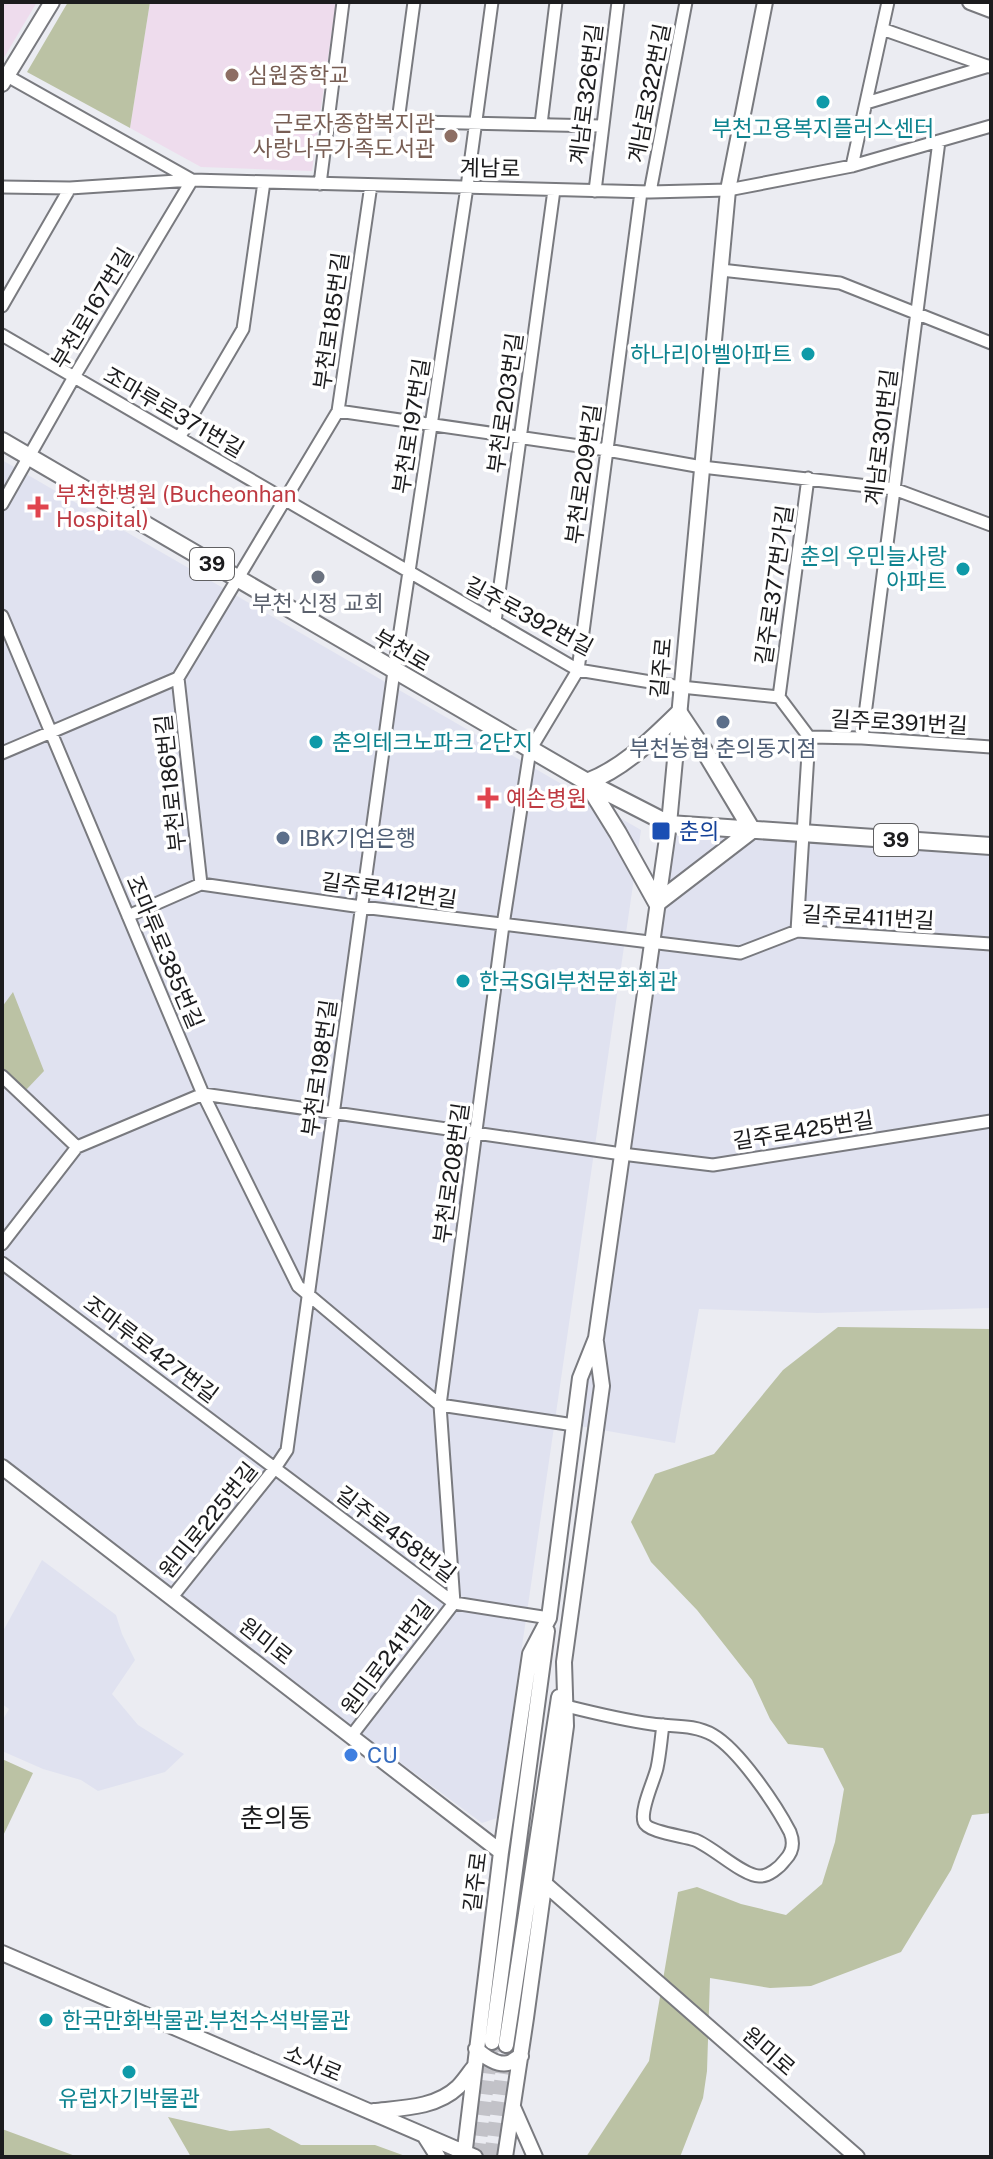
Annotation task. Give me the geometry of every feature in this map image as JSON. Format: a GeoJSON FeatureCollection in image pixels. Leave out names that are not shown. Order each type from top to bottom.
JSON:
{"type":"FeatureCollection","features":[{"type":"Feature","properties":{"kind":"main road","name":"부천로"},"geometry":{"type":"LineString","coordinates":[[2,441],[530,750],[669,824],[991,846]]}},
{"type":"Feature","properties":{"kind":"main road"},"geometry":{"type":"LineString","coordinates":[[679,713],[752,830],[657,903],[587,782],[603,776],[635,755],[679,713]]}},
{"type":"Feature","properties":{"kind":"street"},"geometry":{"type":"LineString","coordinates":[[4,77],[52,2]]}},
{"type":"Feature","properties":{"kind":"street"},"geometry":{"type":"LineString","coordinates":[[320,184],[343,2]]}},
{"type":"Feature","properties":{"kind":"street"},"geometry":{"type":"LineString","coordinates":[[398,121],[414,2]]}},
{"type":"Feature","properties":{"kind":"street","name":"부천로197번길"},"geometry":{"type":"LineString","coordinates":[[394,671],[492,2]]}},
{"type":"Feature","properties":{"kind":"street"},"geometry":{"type":"LineString","coordinates":[[541,124],[556,2]]}},
{"type":"Feature","properties":{"kind":"street","name":"계남로326번길"},"geometry":{"type":"LineString","coordinates":[[595,191],[618,2]]}},
{"type":"Feature","properties":{"kind":"street","name":"계남로322번길"},"geometry":{"type":"LineString","coordinates":[[646,192],[686,2]]}},
{"type":"Feature","properties":{"kind":"street","name":"길주로"},"geometry":{"type":"LineString","coordinates":[[596,1338],[602,1386],[564,1662],[499,2043],[580,1378],[596,1338],[669,824],[728,190],[765,2]]}},
{"type":"Feature","properties":{"kind":"street"},"geometry":{"type":"LineString","coordinates":[[852,166],[888,2]]}},
{"type":"Feature","properties":{"kind":"street"},"geometry":{"type":"LineString","coordinates":[[970,2],[991,10]]}},
{"type":"Feature","properties":{"kind":"street"},"geometry":{"type":"LineString","coordinates":[[882,29],[990,66]]}},
{"type":"Feature","properties":{"kind":"street"},"geometry":{"type":"LineString","coordinates":[[866,103],[990,66]]}},
{"type":"Feature","properties":{"kind":"street","name":"계남로"},"geometry":{"type":"LineString","coordinates":[[4,77],[192,180],[646,192],[728,190],[852,166],[991,126]]}},
{"type":"Feature","properties":{"kind":"street"},"geometry":{"type":"LineString","coordinates":[[328,120],[601,126]]}},
{"type":"Feature","properties":{"kind":"street","name":"계남로301번길"},"geometry":{"type":"LineString","coordinates":[[862,738],[939,141]]}},
{"type":"Feature","properties":{"kind":"street"},"geometry":{"type":"LineString","coordinates":[[2,187],[70,188],[192,180]]}},
{"type":"Feature","properties":{"kind":"street","name":"부천로167번길"},"geometry":{"type":"LineString","coordinates":[[2,504],[192,180]]}},
{"type":"Feature","properties":{"kind":"street"},"geometry":{"type":"LineString","coordinates":[[179,438],[243,329],[264,182]]}},
{"type":"Feature","properties":{"kind":"street","name":"부천로185번길"},"geometry":{"type":"LineString","coordinates":[[237,579],[338,411],[371,185]]}},
{"type":"Feature","properties":{"kind":"street"},"geometry":{"type":"LineString","coordinates":[[2,306],[70,188]]}},
{"type":"Feature","properties":{"kind":"street","name":"부천로203번길"},"geometry":{"type":"LineString","coordinates":[[495,622],[554,190]]}},
{"type":"Feature","properties":{"kind":"street","name":"부천로209번길"},"geometry":{"type":"LineString","coordinates":[[530,750],[578,670],[646,192]]}},
{"type":"Feature","properties":{"kind":"street"},"geometry":{"type":"LineString","coordinates":[[721,270],[840,283],[991,343]]}},
{"type":"Feature","properties":{"kind":"street","name":"조마루로371번길"},"geometry":{"type":"LineString","coordinates":[[2,335],[410,573]]}},
{"type":"Feature","properties":{"kind":"street"},"geometry":{"type":"LineString","coordinates":[[338,411],[702,467],[894,489],[991,525]]}},
{"type":"Feature","properties":{"kind":"street","name":"길주로377번가길"},"geometry":{"type":"LineString","coordinates":[[779,697],[808,478]]}},
{"type":"Feature","properties":{"kind":"street","name":"길주로392번길"},"geometry":{"type":"LineString","coordinates":[[410,573],[578,670],[681,687]]}},
{"type":"Feature","properties":{"kind":"street"},"geometry":{"type":"LineString","coordinates":[[178,678],[237,579]]}},
{"type":"Feature","properties":{"kind":"street","name":"조마루로385번길"},"geometry":{"type":"LineString","coordinates":[[2,616],[203,1094],[298,1286],[440,1405]]}},
{"type":"Feature","properties":{"kind":"street","name":"부천로198번길"},"geometry":{"type":"LineString","coordinates":[[275,1468],[287,1450],[394,671]]}},
{"type":"Feature","properties":{"kind":"street","name":"부천로186번길"},"geometry":{"type":"LineString","coordinates":[[2,753],[178,678],[201,884]]}},
{"type":"Feature","properties":{"kind":"street"},"geometry":{"type":"LineString","coordinates":[[681,687],[779,697]]}},
{"type":"Feature","properties":{"kind":"street","name":"길주로391번길"},"geometry":{"type":"LineString","coordinates":[[779,697],[809,737],[991,747]]}},
{"type":"Feature","properties":{"kind":"street"},"geometry":{"type":"LineString","coordinates":[[797,931],[809,737]]}},
{"type":"Feature","properties":{"kind":"street","name":"부천로208번길"},"geometry":{"type":"LineString","coordinates":[[454,1603],[440,1405],[503,925],[530,750]]}},
{"type":"Feature","properties":{"kind":"street"},"geometry":{"type":"LineString","coordinates":[[128,916],[201,884]]}},
{"type":"Feature","properties":{"kind":"street","name":"길주로412번길"},"geometry":{"type":"LineString","coordinates":[[201,884],[652,943]]}},
{"type":"Feature","properties":{"kind":"street","name":"길주로411번길"},"geometry":{"type":"LineString","coordinates":[[652,943],[740,953],[797,931],[991,944]]}},
{"type":"Feature","properties":{"kind":"street"},"geometry":{"type":"LineString","coordinates":[[2,1076],[77,1147]]}},
{"type":"Feature","properties":{"kind":"street"},"geometry":{"type":"LineString","coordinates":[[2,1244],[77,1147],[203,1094]]}},
{"type":"Feature","properties":{"kind":"street","name":"길주로425번길"},"geometry":{"type":"LineString","coordinates":[[203,1094],[713,1165],[991,1121]]}},
{"type":"Feature","properties":{"kind":"street","name":"조마루로427번길"},"geometry":{"type":"LineString","coordinates":[[2,1263],[275,1468]]}},
{"type":"Feature","properties":{"kind":"street"},"geometry":{"type":"LineString","coordinates":[[440,1405],[574,1425]]}},
{"type":"Feature","properties":{"kind":"street"},"geometry":{"type":"LineString","coordinates":[[571,1449],[583,1436],[590,1441],[592,1453]]}},
{"type":"Feature","properties":{"kind":"street","name":"원미로"},"geometry":{"type":"LineString","coordinates":[[2,1467],[501,1852]]}},
{"type":"Feature","properties":{"kind":"street","name":"원미로225번길"},"geometry":{"type":"LineString","coordinates":[[172,1597],[275,1468]]}},
{"type":"Feature","properties":{"kind":"street","name":"길주로458번길"},"geometry":{"type":"LineString","coordinates":[[275,1468],[454,1603],[549,1618]]}},
{"type":"Feature","properties":{"kind":"street","name":"원미로241번길"},"geometry":{"type":"LineString","coordinates":[[352,1735],[454,1603]]}},
{"type":"Feature","properties":{"kind":"street","name":"길주로"},"geometry":{"type":"LineString","coordinates":[[468,2155],[476,2049],[530,1654],[549,1618]]}},
{"type":"Feature","properties":{"kind":"street","name":"길주로"},"geometry":{"type":"LineString","coordinates":[[505,2157],[566,1726],[564,1662]]}},
{"type":"Feature","properties":{"kind":"street"},"geometry":{"type":"LineString","coordinates":[[566,1706],[624,1720],[687,1727],[709,1733],[722,1741],[775,1806],[790,1832],[792,1847],[782,1864],[768,1874],[756,1876],[703,1844],[647,1826],[645,1810],[657,1767],[663,1725]]}},
{"type":"Feature","properties":{"kind":"street"},"geometry":{"type":"LineString","coordinates":[[477,1833],[506,1824]]}},
{"type":"Feature","properties":{"kind":"street","name":"원미로"},"geometry":{"type":"LineString","coordinates":[[545,1884],[857,2157]]}},
{"type":"Feature","properties":{"kind":"street","name":"소사로"},"geometry":{"type":"LineString","coordinates":[[2,1953],[468,2155]]}},
{"type":"Feature","properties":{"kind":"street"},"geometry":{"type":"LineString","coordinates":[[476,2049],[485,2057],[499,2062],[509,2063],[521,2056]]}},
{"type":"Feature","properties":{"kind":"street"},"geometry":{"type":"LineString","coordinates":[[371,2112],[424,2105],[444,2098],[458,2087],[474,2066]]}},
{"type":"Feature","properties":{"kind":"street"},"geometry":{"type":"LineString","coordinates":[[513,2107],[535,2157]]}},
{"type":"Feature","properties":{"kind":"street"},"geometry":{"type":"LineString","coordinates":[[423,2134],[438,2157]]}},
{"type":"Feature","properties":{"kind":"shaded area"},"geometry":{"type":"Polygon","coordinates":[[[2,2],[37,2],[2,61],[2,2]]]}},
{"type":"Feature","properties":{"kind":"shaded area","name":"심원중학교"},"geometry":{"type":"Polygon","coordinates":[[[150,2],[336,2],[312,171],[201,167],[130,128],[150,2]]]}},
{"type":"Feature","properties":{"kind":"shaded area"},"geometry":{"type":"Polygon","coordinates":[[[2,460],[641,830],[497,1818],[482,1823],[256,1656],[2,1461],[2,460]]]}},
{"type":"Feature","properties":{"kind":"shaded area"},"geometry":{"type":"Polygon","coordinates":[[[669,824],[991,846],[991,1308],[818,1313],[699,1309],[675,1443],[574,1425],[669,824]]]}},
{"type":"Feature","properties":{"kind":"shaded area"},"geometry":{"type":"Polygon","coordinates":[[[42,1560],[116,1615],[135,1660],[112,1694],[138,1725],[184,1754],[165,1772],[98,1791],[81,1780],[43,1769],[2,1751],[2,1721],[9,1709],[2,1704],[2,1633],[42,1560]]]}},
{"type":"Feature","properties":{"kind":"green space"},"geometry":{"type":"Polygon","coordinates":[[[68,2],[150,2],[130,128],[27,72],[68,2]]]}},
{"type":"Feature","properties":{"kind":"green space"},"geometry":{"type":"Polygon","coordinates":[[[13,992],[44,1071],[26,1090],[2,1067],[2,1007],[13,992]]]}},
{"type":"Feature","properties":{"kind":"green space"},"geometry":{"type":"Polygon","coordinates":[[[838,1327],[991,1329],[991,1813],[972,1815],[951,1870],[901,1952],[811,1986],[770,1988],[710,1978],[707,2071],[703,2098],[680,2157],[586,2157],[649,2061],[678,1892],[697,1887],[741,1904],[786,1915],[822,1884],[835,1842],[844,1789],[823,1748],[788,1744],[770,1719],[752,1680],[697,1610],[651,1562],[631,1522],[655,1474],[714,1454],[783,1370],[838,1327]]]}},
{"type":"Feature","properties":{"kind":"green space"},"geometry":{"type":"Polygon","coordinates":[[[2,1759],[33,1773],[2,1838],[2,1759]]]}},
{"type":"Feature","properties":{"kind":"green space"},"geometry":{"type":"Polygon","coordinates":[[[168,2117],[230,2131],[269,2128],[301,2145],[375,2145],[408,2157],[191,2157],[168,2117]]]}},
{"type":"Feature","properties":{"kind":"green space"},"geometry":{"type":"Polygon","coordinates":[[[2,2129],[78,2157],[2,2157],[2,2129]]]}},
{"type":"Feature","properties":{"kind":"tunnel"},"geometry":{"type":"LineString","coordinates":[[478,2157],[492,2042]]}},
{"type":"Feature","properties":{"kind":"tunnel"},"geometry":{"type":"LineString","coordinates":[[491,2157],[506,2045]]}},
{"type":"Feature","properties":{"kind":"place","name":"심원중학교"},"geometry":{"type":"Point","coordinates":[232,75]}},
{"type":"Feature","properties":{"kind":"place","name":"부천고용복지플러스센터"},"geometry":{"type":"Point","coordinates":[823,102]}},
{"type":"Feature","properties":{"kind":"place","name":"근로자종합복지관 사랑나무가족도서관"},"geometry":{"type":"Point","coordinates":[451,136]}},
{"type":"Feature","properties":{"kind":"place","name":"하나리아벨아파트"},"geometry":{"type":"Point","coordinates":[808,354]}},
{"type":"Feature","properties":{"kind":"place","name":"부천한병원 (Bucheonhan Hospital)"},"geometry":{"type":"Point","coordinates":[38,507]}},
{"type":"Feature","properties":{"kind":"place","name":"춘의 우민늘사랑 아파트"},"geometry":{"type":"Point","coordinates":[963,569]}},
{"type":"Feature","properties":{"kind":"place","name":"부천 신정 교회"},"geometry":{"type":"Point","coordinates":[318,577]}},
{"type":"Feature","properties":{"kind":"place","name":"부천농협 춘의동지점"},"geometry":{"type":"Point","coordinates":[723,722]}},
{"type":"Feature","properties":{"kind":"place","name":"춘의테크노파크 2단지"},"geometry":{"type":"Point","coordinates":[316,742]}},
{"type":"Feature","properties":{"kind":"place","name":"예손병원"},"geometry":{"type":"Point","coordinates":[488,798]}},
{"type":"Feature","properties":{"kind":"place","name":"춘의"},"geometry":{"type":"Point","coordinates":[661,831]}},
{"type":"Feature","properties":{"kind":"place","name":"IBK기업은행"},"geometry":{"type":"Point","coordinates":[283,838]}},
{"type":"Feature","properties":{"kind":"place","name":"한국SGI부천문화회관"},"geometry":{"type":"Point","coordinates":[463,981]}},
{"type":"Feature","properties":{"kind":"place","name":"CU"},"geometry":{"type":"Point","coordinates":[351,1755]}},
{"type":"Feature","properties":{"kind":"place","name":"한국만화박물관.부천수석박물관"},"geometry":{"type":"Point","coordinates":[46,2020]}},
{"type":"Feature","properties":{"kind":"place","name":"유럽자기박물관"},"geometry":{"type":"Point","coordinates":[129,2072]}},
{"type":"Feature","properties":{"kind":"district","name":"춘의동"},"geometry":{"type":"Point","coordinates":[276,1818]}}]}
